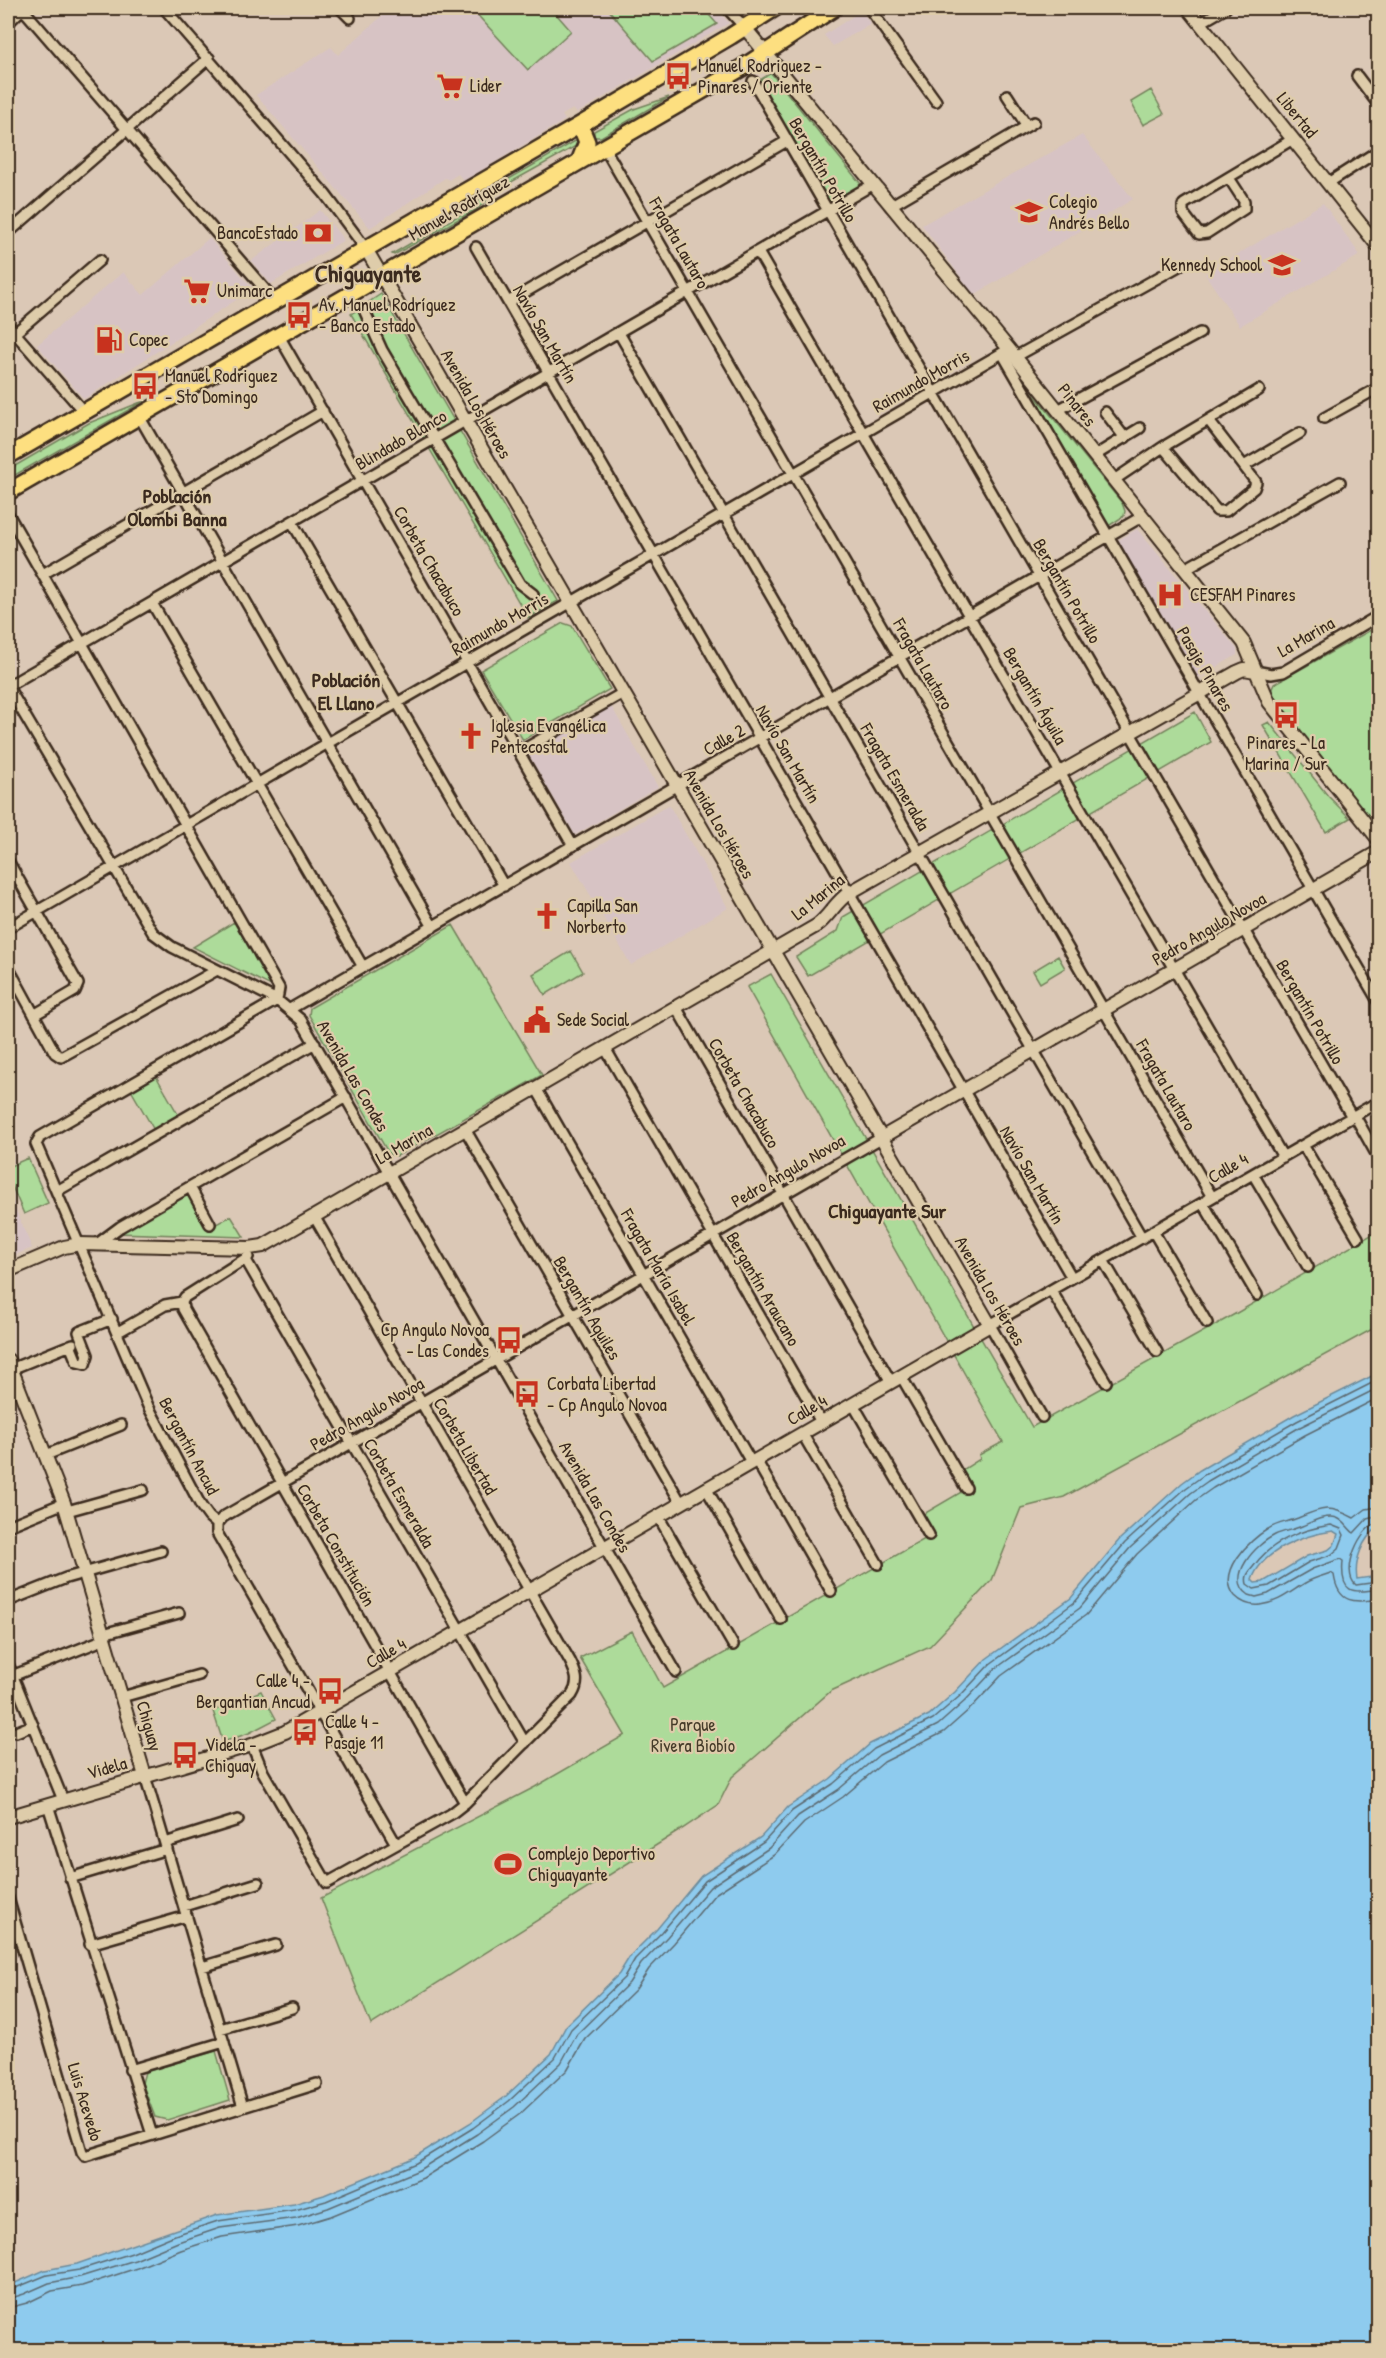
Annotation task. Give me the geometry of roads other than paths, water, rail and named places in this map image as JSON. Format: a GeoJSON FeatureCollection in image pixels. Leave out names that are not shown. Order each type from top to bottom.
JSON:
{"type":"FeatureCollection","features":[{"type":"Feature","properties":{"kind":"main road","name":"Manuel Rodríguez"},"geometry":{"type":"LineString","coordinates":[[8,456],[580,125],[775,8]]}},
{"type":"Feature","properties":{"kind":"main road","name":"Manuel Rodríguez"},"geometry":{"type":"LineString","coordinates":[[8,492],[765,54],[834,8]]}},
{"type":"Feature","properties":{"kind":"main road"},"geometry":{"type":"LineString","coordinates":[[579,162],[587,142],[580,125]]}},
{"type":"Feature","properties":{"kind":"street"},"geometry":{"type":"LineString","coordinates":[[8,23],[22,8],[275,301]]}},
{"type":"Feature","properties":{"kind":"street"},"geometry":{"type":"LineString","coordinates":[[164,8],[325,194],[366,249]]}},
{"type":"Feature","properties":{"kind":"street"},"geometry":{"type":"LineString","coordinates":[[340,8],[350,18]]}},
{"type":"Feature","properties":{"kind":"street","name":"Pinares"},"geometry":{"type":"LineString","coordinates":[[727,8],[1058,410],[1244,643],[1264,695],[1378,839]]}},
{"type":"Feature","properties":{"kind":"street"},"geometry":{"type":"LineString","coordinates":[[868,8],[936,101]]}},
{"type":"Feature","properties":{"kind":"street","name":"Libertad"},"geometry":{"type":"LineString","coordinates":[[1188,8],[1378,246]]}},
{"type":"Feature","properties":{"kind":"street"},"geometry":{"type":"LineString","coordinates":[[1200,23],[1226,8]]}},
{"type":"Feature","properties":{"kind":"street"},"geometry":{"type":"LineString","coordinates":[[8,233],[209,58]]}},
{"type":"Feature","properties":{"kind":"street"},"geometry":{"type":"LineString","coordinates":[[1357,76],[1378,104]]}},
{"type":"Feature","properties":{"kind":"street","name":"Bergantín Potrillo"},"geometry":{"type":"LineString","coordinates":[[753,81],[1244,930],[1378,1157]]}},
{"type":"Feature","properties":{"kind":"street"},"geometry":{"type":"LineString","coordinates":[[890,206],[1031,124],[1007,94]]}},
{"type":"Feature","properties":{"kind":"street"},"geometry":{"type":"LineString","coordinates":[[1229,178],[1244,201],[1244,210],[1208,233],[1199,234],[1183,213],[1183,206],[1293,139]]}},
{"type":"Feature","properties":{"kind":"street"},"geometry":{"type":"LineString","coordinates":[[508,302],[787,141]]}},
{"type":"Feature","properties":{"kind":"street","name":"Fragata Lautaro"},"geometry":{"type":"LineString","coordinates":[[604,147],[1104,1010],[1257,1295]]}},
{"type":"Feature","properties":{"kind":"street"},"geometry":{"type":"LineString","coordinates":[[1328,183],[1378,151]]}},
{"type":"Feature","properties":{"kind":"street","name":"Blindado Blanco"},"geometry":{"type":"LineString","coordinates":[[8,686],[872,185]]}},
{"type":"Feature","properties":{"kind":"street","name":"Navío San Martín"},"geometry":{"type":"LineString","coordinates":[[476,247],[1072,1278]]}},
{"type":"Feature","properties":{"kind":"street","name":"Avenida Los Héroes"},"geometry":{"type":"LineString","coordinates":[[366,249],[990,1325],[1041,1417]]}},
{"type":"Feature","properties":{"kind":"street","name":"Bergantín Águila"},"geometry":{"type":"LineString","coordinates":[[758,252],[1283,1157]]}},
{"type":"Feature","properties":{"kind":"street"},"geometry":{"type":"LineString","coordinates":[[15,333],[100,260]]}},
{"type":"Feature","properties":{"kind":"street","name":"Raimundo Morris"},"geometry":{"type":"LineString","coordinates":[[8,928],[933,393],[1179,266]]}},
{"type":"Feature","properties":{"kind":"street"},"geometry":{"type":"LineString","coordinates":[[364,312],[382,351],[519,584],[533,594]]}},
{"type":"Feature","properties":{"kind":"street"},"geometry":{"type":"LineString","coordinates":[[8,325],[84,412]]}},
{"type":"Feature","properties":{"kind":"street","name":"Fragata Esmeralda"},"geometry":{"type":"LineString","coordinates":[[619,333],[1142,1238]]}},
{"type":"Feature","properties":{"kind":"street"},"geometry":{"type":"LineString","coordinates":[[1058,410],[1200,333]]}},
{"type":"Feature","properties":{"kind":"street","name":"Corbeta Chacabuco"},"geometry":{"type":"LineString","coordinates":[[279,336],[573,846]]}},
{"type":"Feature","properties":{"kind":"street","name":"Pasaje Pinares"},"geometry":{"type":"LineString","coordinates":[[1009,353],[1108,536],[1378,1001]]}},
{"type":"Feature","properties":{"kind":"street"},"geometry":{"type":"LineString","coordinates":[[1324,418],[1378,388]]}},
{"type":"Feature","properties":{"kind":"street"},"geometry":{"type":"LineString","coordinates":[[1114,480],[1162,447],[1259,390]]}},
{"type":"Feature","properties":{"kind":"street"},"geometry":{"type":"LineString","coordinates":[[43,574],[323,411]]}},
{"type":"Feature","properties":{"kind":"street"},"geometry":{"type":"LineString","coordinates":[[1105,412],[1125,438]]}},
{"type":"Feature","properties":{"kind":"street"},"geometry":{"type":"LineString","coordinates":[[139,416],[433,927]]}},
{"type":"Feature","properties":{"kind":"street"},"geometry":{"type":"LineString","coordinates":[[1162,447],[1221,513],[1255,486],[1255,480],[1209,421]]}},
{"type":"Feature","properties":{"kind":"street"},"geometry":{"type":"LineString","coordinates":[[1094,456],[1140,428]]}},
{"type":"Feature","properties":{"kind":"street"},"geometry":{"type":"LineString","coordinates":[[1244,466],[1300,433]]}},
{"type":"Feature","properties":{"kind":"street"},"geometry":{"type":"LineString","coordinates":[[1185,569],[1340,482]]}},
{"type":"Feature","properties":{"kind":"street"},"geometry":{"type":"LineString","coordinates":[[8,514],[278,984],[280,993],[277,1000]]}},
{"type":"Feature","properties":{"kind":"street","name":"Calle 2"},"geometry":{"type":"LineString","coordinates":[[290,1009],[1143,516]]}},
{"type":"Feature","properties":{"kind":"street"},"geometry":{"type":"LineString","coordinates":[[292,522],[504,886]]}},
{"type":"Feature","properties":{"kind":"street"},"geometry":{"type":"LineString","coordinates":[[152,603],[363,967]]}},
{"type":"Feature","properties":{"kind":"street","name":"La Marina"},"geometry":{"type":"LineString","coordinates":[[118,1332],[165,1305],[182,1302],[246,1260],[255,1248],[821,923],[837,902],[849,893],[1200,693],[1244,669],[1271,674],[1283,672],[1378,616]]}},
{"type":"Feature","properties":{"kind":"street","name":"Avenida Las Condes"},"geometry":{"type":"LineString","coordinates":[[8,686],[153,933],[172,947],[277,1000],[302,1020],[676,1672]]}},
{"type":"Feature","properties":{"kind":"street"},"geometry":{"type":"LineString","coordinates":[[519,752],[623,693]]}},
{"type":"Feature","properties":{"kind":"street","name":"Pedro Angulo Novoa"},"geometry":{"type":"LineString","coordinates":[[217,1524],[223,1517],[1378,852]]}},
{"type":"Feature","properties":{"kind":"street"},"geometry":{"type":"LineString","coordinates":[[8,861],[78,984],[75,991],[34,1015]]}},
{"type":"Feature","properties":{"kind":"street"},"geometry":{"type":"LineString","coordinates":[[8,969],[59,1057],[64,1057],[217,970]]}},
{"type":"Feature","properties":{"kind":"street","name":"Bergantín Ancud"},"geometry":{"type":"LineString","coordinates":[[277,1000],[37,1141],[37,1146],[153,1418],[201,1506],[217,1524],[217,1533],[396,1844]]}},
{"type":"Feature","properties":{"kind":"street","name":"Corbeta Chacabuco"},"geometry":{"type":"LineString","coordinates":[[676,1007],[784,1194],[896,1379],[966,1488]]}},
{"type":"Feature","properties":{"kind":"street"},"geometry":{"type":"LineString","coordinates":[[57,1191],[315,1043]]}},
{"type":"Feature","properties":{"kind":"street","name":"Bergantín Araucano"},"geometry":{"type":"LineString","coordinates":[[606,1048],[821,1422]]}},
{"type":"Feature","properties":{"kind":"street","name":"Fragata María Isabel"},"geometry":{"type":"LineString","coordinates":[[536,1088],[831,1591]]}},
{"type":"Feature","properties":{"kind":"street"},"geometry":{"type":"LineString","coordinates":[[97,1244],[120,1227],[346,1097]]}},
{"type":"Feature","properties":{"kind":"street","name":"Calle 4"},"geometry":{"type":"LineString","coordinates":[[252,1745],[271,1739],[320,1712],[1378,1102]]}},
{"type":"Feature","properties":{"kind":"street","name":"Bergantín Aquiles"},"geometry":{"type":"LineString","coordinates":[[465,1129],[681,1503]]}},
{"type":"Feature","properties":{"kind":"street"},"geometry":{"type":"LineString","coordinates":[[1303,1145],[1358,1238]]}},
{"type":"Feature","properties":{"kind":"street"},"geometry":{"type":"LineString","coordinates":[[1253,1174],[1308,1267]]}},
{"type":"Feature","properties":{"kind":"street"},"geometry":{"type":"LineString","coordinates":[[190,1187],[210,1224]]}},
{"type":"Feature","properties":{"kind":"street","name":"Corbeta Libertad"},"geometry":{"type":"LineString","coordinates":[[314,1216],[570,1661],[578,1679],[574,1692],[525,1743]]}},
{"type":"Feature","properties":{"kind":"street"},"geometry":{"type":"LineString","coordinates":[[1154,1231],[1207,1323]]}},
{"type":"Feature","properties":{"kind":"street","name":"La Marina"},"geometry":{"type":"LineString","coordinates":[[8,1271],[64,1247],[80,1244],[255,1248]]}},
{"type":"Feature","properties":{"kind":"street","name":"Corbeta Esmeralda"},"geometry":{"type":"LineString","coordinates":[[246,1260],[525,1743]]}},
{"type":"Feature","properties":{"kind":"street"},"geometry":{"type":"LineString","coordinates":[[1103,1260],[1157,1352]]}},
{"type":"Feature","properties":{"kind":"street"},"geometry":{"type":"LineString","coordinates":[[1051,1290],[1106,1382]]}},
{"type":"Feature","properties":{"kind":"street","name":"Corbeta Constitución"},"geometry":{"type":"LineString","coordinates":[[182,1302],[183,1310],[465,1803]]}},
{"type":"Feature","properties":{"kind":"street"},"geometry":{"type":"LineString","coordinates":[[70,1345],[77,1362],[85,1364],[88,1359],[79,1332],[112,1319]]}},
{"type":"Feature","properties":{"kind":"street"},"geometry":{"type":"LineString","coordinates":[[10,1372],[82,1340]]}},
{"type":"Feature","properties":{"kind":"street","name":"Chiguay"},"geometry":{"type":"LineString","coordinates":[[10,1372],[46,1455],[65,1507],[243,2107]]}},
{"type":"Feature","properties":{"kind":"street"},"geometry":{"type":"LineString","coordinates":[[854,1404],[929,1535]]}},
{"type":"Feature","properties":{"kind":"street"},"geometry":{"type":"LineString","coordinates":[[46,1455],[121,1425]]}},
{"type":"Feature","properties":{"kind":"street"},"geometry":{"type":"LineString","coordinates":[[802,1433],[878,1564]]}},
{"type":"Feature","properties":{"kind":"street"},"geometry":{"type":"LineString","coordinates":[[706,1488],[781,1619]]}},
{"type":"Feature","properties":{"kind":"street"},"geometry":{"type":"LineString","coordinates":[[8,1526],[65,1507],[143,1490]]}},
{"type":"Feature","properties":{"kind":"street"},"geometry":{"type":"LineString","coordinates":[[658,1516],[733,1645]]}},
{"type":"Feature","properties":{"kind":"street"},"geometry":{"type":"LineString","coordinates":[[8,1602],[85,1573],[161,1551]]}},
{"type":"Feature","properties":{"kind":"street"},"geometry":{"type":"LineString","coordinates":[[12,1676],[104,1636],[179,1613]]}},
{"type":"Feature","properties":{"kind":"street"},"geometry":{"type":"LineString","coordinates":[[8,1664],[63,1800]]}},
{"type":"Feature","properties":{"kind":"street"},"geometry":{"type":"LineString","coordinates":[[122,1697],[199,1675]]}},
{"type":"Feature","properties":{"kind":"street"},"geometry":{"type":"LineString","coordinates":[[16,1732],[33,1725]]}},
{"type":"Feature","properties":{"kind":"street"},"geometry":{"type":"LineString","coordinates":[[252,1745],[263,1772],[327,1883],[451,1814],[525,1743]]}},
{"type":"Feature","properties":{"kind":"street","name":"Videla"},"geometry":{"type":"LineString","coordinates":[[8,1817],[252,1745]]}},
{"type":"Feature","properties":{"kind":"street"},"geometry":{"type":"LineString","coordinates":[[48,1805],[152,2135]]}},
{"type":"Feature","properties":{"kind":"street"},"geometry":{"type":"LineString","coordinates":[[70,1878],[238,1820]]}},
{"type":"Feature","properties":{"kind":"street"},"geometry":{"type":"LineString","coordinates":[[184,1905],[258,1883]]}},
{"type":"Feature","properties":{"kind":"street","name":"Luis Acevedo"},"geometry":{"type":"LineString","coordinates":[[8,1898],[84,2154],[90,2156],[317,2084]]}},
{"type":"Feature","properties":{"kind":"street"},"geometry":{"type":"LineString","coordinates":[[90,1944],[187,1916]]}},
{"type":"Feature","properties":{"kind":"street"},"geometry":{"type":"LineString","coordinates":[[202,1967],[276,1945]]}},
{"type":"Feature","properties":{"kind":"street"},"geometry":{"type":"LineString","coordinates":[[220,2029],[292,2008]]}},
{"type":"Feature","properties":{"kind":"street"},"geometry":{"type":"LineString","coordinates":[[130,2070],[224,2042]]}},
{"type":"Feature","properties":{"kind":"water"},"geometry":{"type":"Polygon","coordinates":[[[1378,1373],[1378,1528],[1372,1532],[1360,1551],[1356,1572],[1357,1579],[1378,1576],[1378,2350],[8,2350],[8,2286],[45,2270],[77,2264],[217,2215],[294,2204],[324,2195],[413,2158],[470,2123],[505,2097],[551,2054],[566,2026],[619,1974],[630,1956],[657,1929],[701,1876],[761,1837],[788,1807],[830,1779],[870,1744],[929,1715],[955,1692],[986,1659],[1071,1598],[1120,1539],[1182,1483],[1294,1415],[1378,1373]],[[1333,1531],[1322,1533],[1285,1546],[1265,1560],[1257,1569],[1252,1580],[1255,1583],[1263,1582],[1307,1556],[1328,1550],[1334,1545],[1338,1534],[1333,1531]]]}},
{"type":"Feature","properties":{"kind":"place","name":"Manuel Rodriguez - Pinares / Oriente"},"geometry":{"type":"Point","coordinates":[678,76]}},
{"type":"Feature","properties":{"kind":"place","name":"Lider"},"geometry":{"type":"Point","coordinates":[450,86]}},
{"type":"Feature","properties":{"kind":"place","name":"Colegio Andrés Bello"},"geometry":{"type":"Point","coordinates":[1029,212]}},
{"type":"Feature","properties":{"kind":"place","name":"BancoEstado"},"geometry":{"type":"Point","coordinates":[318,233]}},
{"type":"Feature","properties":{"kind":"place","name":"Kennedy School"},"geometry":{"type":"Point","coordinates":[1282,265]}},
{"type":"Feature","properties":{"kind":"place","name":"Unimarc"},"geometry":{"type":"Point","coordinates":[197,291]}},
{"type":"Feature","properties":{"kind":"place","name":"Av. Manuel Rodríguez - Banco Estado"},"geometry":{"type":"Point","coordinates":[299,315]}},
{"type":"Feature","properties":{"kind":"place","name":"Copec"},"geometry":{"type":"Point","coordinates":[109,340]}},
{"type":"Feature","properties":{"kind":"place","name":"Manuel Rodriguez - Sto Domingo"},"geometry":{"type":"Point","coordinates":[145,386]}},
{"type":"Feature","properties":{"kind":"place","name":"CESFAM Pinares"},"geometry":{"type":"Point","coordinates":[1170,595]}},
{"type":"Feature","properties":{"kind":"place","name":"Pinares - La Marina / Sur"},"geometry":{"type":"Point","coordinates":[1286,715]}},
{"type":"Feature","properties":{"kind":"place","name":"Iglesia Evangélica Pentecostal"},"geometry":{"type":"Point","coordinates":[471,736]}},
{"type":"Feature","properties":{"kind":"place","name":"Capilla San Norberto"},"geometry":{"type":"Point","coordinates":[547,916]}},
{"type":"Feature","properties":{"kind":"place","name":"Sede Social"},"geometry":{"type":"Point","coordinates":[537,1020]}},
{"type":"Feature","properties":{"kind":"place","name":"Cp Angulo Novoa - Las Condes"},"geometry":{"type":"Point","coordinates":[509,1340]}},
{"type":"Feature","properties":{"kind":"place","name":"Corbata Libertad - Cp Angulo Novoa"},"geometry":{"type":"Point","coordinates":[527,1394]}},
{"type":"Feature","properties":{"kind":"place","name":"Calle 4 - Bergantian Ancud"},"geometry":{"type":"Point","coordinates":[330,1691]}},
{"type":"Feature","properties":{"kind":"place","name":"Calle 4 - Pasaje 11"},"geometry":{"type":"Point","coordinates":[305,1732]}},
{"type":"Feature","properties":{"kind":"place","name":"Videla - Chiguay"},"geometry":{"type":"Point","coordinates":[185,1755]}},
{"type":"Feature","properties":{"kind":"place","name":"Complejo Deportivo Chiguayante"},"geometry":{"type":"Point","coordinates":[508,1864]}},
{"type":"Feature","properties":{"kind":"district","name":"Chiguayante"},"geometry":{"type":"Point","coordinates":[368,274]}},
{"type":"Feature","properties":{"kind":"district","name":"Población Olombi Banna"},"geometry":{"type":"Point","coordinates":[177,508]}},
{"type":"Feature","properties":{"kind":"district","name":"Población El Llano"},"geometry":{"type":"Point","coordinates":[346,692]}},
{"type":"Feature","properties":{"kind":"district","name":"Chiguayante Sur"},"geometry":{"type":"Point","coordinates":[887,1211]}},
{"type":"Feature","properties":{"kind":"park label","name":"Parque Rivera Biobío"},"geometry":{"type":"Point","coordinates":[693,1735]}}]}
